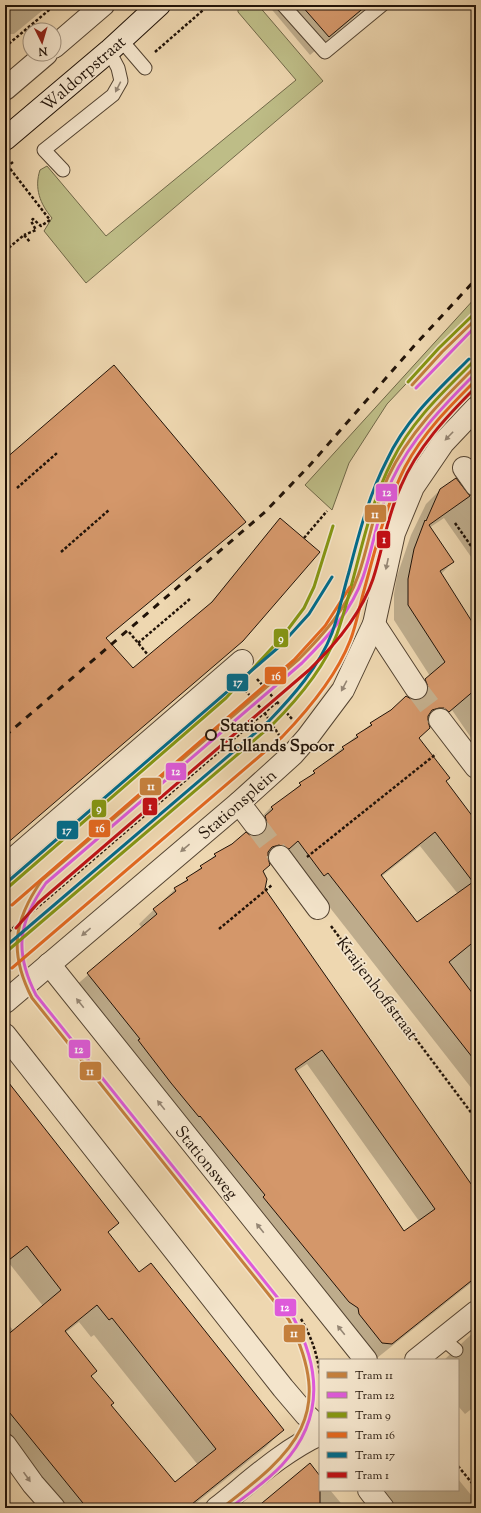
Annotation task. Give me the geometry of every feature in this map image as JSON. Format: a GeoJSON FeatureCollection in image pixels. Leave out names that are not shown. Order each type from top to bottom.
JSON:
{"type":"FeatureCollection","features":[{"type":"Feature","properties":{"kind":"street"},"geometry":{"type":"LineString","coordinates":[[62,40],[103,5]]}},
{"type":"Feature","properties":{"kind":"street","name":"Waldorpstraat"},"geometry":{"type":"LineString","coordinates":[[5,139],[115,46],[159,5]]}},
{"type":"Feature","properties":{"kind":"street"},"geometry":{"type":"LineString","coordinates":[[8,82],[35,62]]}},
{"type":"Feature","properties":{"kind":"street","name":"Stationsplein"},"geometry":{"type":"LineString","coordinates":[[5,1002],[239,803],[293,754],[307,738],[343,690],[374,624],[394,533],[413,487],[443,443],[476,408]]}},
{"type":"Feature","properties":{"kind":"street"},"geometry":{"type":"LineString","coordinates":[[374,624],[416,688]]}},
{"type":"Feature","properties":{"kind":"street"},"geometry":{"type":"LineString","coordinates":[[5,866],[236,666]]}},
{"type":"Feature","properties":{"kind":"street"},"geometry":{"type":"LineString","coordinates":[[440,720],[476,767]]}},
{"type":"Feature","properties":{"kind":"street"},"geometry":{"type":"LineString","coordinates":[[239,803],[255,824]]}},
{"type":"Feature","properties":{"kind":"street"},"geometry":{"type":"LineString","coordinates":[[285,864],[318,908]]}},
{"type":"Feature","properties":{"kind":"street","name":"Stationsweg"},"geometry":{"type":"LineString","coordinates":[[49,964],[365,1359]]}},
{"type":"Feature","properties":{"kind":"street"},"geometry":{"type":"LineString","coordinates":[[5,1036],[278,1382],[306,1415],[319,1427]]}},
{"type":"Feature","properties":{"kind":"street"},"geometry":{"type":"LineString","coordinates":[[418,1359],[449,1345],[476,1312]]}},
{"type":"Feature","properties":{"kind":"street"},"geometry":{"type":"LineString","coordinates":[[217,1508],[286,1453],[300,1443],[319,1434]]}},
{"type":"Feature","properties":{"kind":"street"},"geometry":{"type":"LineString","coordinates":[[5,1445],[33,1484],[54,1508]]}},
{"type":"Feature","properties":{"kind":"street"},"geometry":{"type":"LineString","coordinates":[[370,1491],[383,1508]]}},
{"type":"Feature","properties":{"kind":"lane"},"geometry":{"type":"LineString","coordinates":[[284,5],[325,52],[382,5]]}},
{"type":"Feature","properties":{"kind":"lane"},"geometry":{"type":"LineString","coordinates":[[115,46],[143,66]]}},
{"type":"Feature","properties":{"kind":"lane"},"geometry":{"type":"LineString","coordinates":[[62,170],[44,150],[114,95],[121,81],[115,46]]}},
{"type":"Feature","properties":{"kind":"path"},"geometry":{"type":"LineString","coordinates":[[5,47],[55,5]]}},
{"type":"Feature","properties":{"kind":"path"},"geometry":{"type":"LineString","coordinates":[[143,66],[209,5]]}},
{"type":"Feature","properties":{"kind":"path"},"geometry":{"type":"LineString","coordinates":[[5,251],[24,235],[30,242]]}},
{"type":"Feature","properties":{"kind":"path"},"geometry":{"type":"LineString","coordinates":[[17,488],[57,453]]}},
{"type":"Feature","properties":{"kind":"path"},"geometry":{"type":"LineString","coordinates":[[61,552],[109,510]]}},
{"type":"Feature","properties":{"kind":"path"},"geometry":{"type":"LineString","coordinates":[[304,538],[327,511]]}},
{"type":"Feature","properties":{"kind":"path"},"geometry":{"type":"LineString","coordinates":[[455,523],[476,553]]}},
{"type":"Feature","properties":{"kind":"path"},"geometry":{"type":"LineString","coordinates":[[138,643],[190,599]]}},
{"type":"Feature","properties":{"kind":"path"},"geometry":{"type":"LineString","coordinates":[[129,632],[148,655]]}},
{"type":"Feature","properties":{"kind":"path"},"geometry":{"type":"LineString","coordinates":[[236,666],[277,702],[307,738]]}},
{"type":"Feature","properties":{"kind":"path"},"geometry":{"type":"LineString","coordinates":[[236,666],[264,712],[293,754]]}},
{"type":"Feature","properties":{"kind":"path"},"geometry":{"type":"LineString","coordinates":[[5,935],[277,702]]}},
{"type":"Feature","properties":{"kind":"path"},"geometry":{"type":"LineString","coordinates":[[219,929],[285,864],[455,739]]}},
{"type":"Feature","properties":{"kind":"path","name":"Kraijenhoffstraat"},"geometry":{"type":"LineString","coordinates":[[318,908],[476,1119]]}},
{"type":"Feature","properties":{"kind":"path"},"geometry":{"type":"LineString","coordinates":[[459,1467],[476,1488]]}},
{"type":"Feature","properties":{"kind":"shaded area"},"geometry":{"type":"Polygon","coordinates":[[[238,5],[258,5],[323,81],[86,283],[44,231],[52,218],[44,207],[39,196],[38,177],[40,170],[47,166],[106,236],[296,80],[238,12],[238,5]]]}},
{"type":"Feature","properties":{"kind":"shaded area"},"geometry":{"type":"Polygon","coordinates":[[[476,297],[476,310],[387,404],[349,463],[332,510],[305,485],[476,297]]]}},
{"type":"Feature","properties":{"kind":"building"},"geometry":{"type":"Polygon","coordinates":[[[301,5],[367,5],[329,37],[301,5]]]}},
{"type":"Feature","properties":{"kind":"building"},"geometry":{"type":"Polygon","coordinates":[[[114,365],[246,522],[106,638],[133,668],[212,602],[280,518],[320,552],[243,641],[5,845],[5,459],[114,365]]]}},
{"type":"Feature","properties":{"kind":"building"},"geometry":{"type":"Polygon","coordinates":[[[456,478],[470,496],[429,525],[454,562],[440,571],[476,628],[476,689],[449,712],[444,708],[432,710],[428,716],[430,728],[419,738],[450,778],[446,781],[476,821],[476,940],[449,962],[476,998],[476,1062],[328,873],[324,876],[298,841],[289,849],[279,845],[272,847],[268,852],[270,865],[263,871],[267,879],[265,889],[476,1191],[476,1277],[392,1344],[382,1343],[359,1314],[358,1308],[349,1302],[263,1197],[265,1195],[171,1083],[138,1040],[140,1039],[87,973],[157,914],[153,909],[176,891],[174,888],[188,880],[186,878],[202,868],[200,866],[216,856],[214,854],[232,844],[246,832],[251,836],[263,834],[267,823],[265,816],[273,809],[271,807],[301,785],[299,783],[315,773],[313,771],[344,749],[342,747],[358,737],[356,735],[372,725],[370,723],[391,710],[406,696],[417,700],[423,699],[427,694],[428,687],[425,679],[445,662],[408,605],[408,579],[414,549],[425,520],[426,521],[440,489],[456,478]],[[435,832],[381,875],[417,922],[473,882],[435,832]],[[322,1050],[295,1069],[404,1231],[435,1209],[322,1050]]]}},
{"type":"Feature","properties":{"kind":"building"},"geometry":{"type":"Polygon","coordinates":[[[5,1078],[119,1223],[108,1232],[139,1272],[151,1263],[284,1430],[187,1508],[87,1508],[5,1407],[5,1337],[61,1290],[27,1246],[5,1263],[5,1078]],[[97,1305],[65,1331],[97,1371],[91,1376],[114,1403],[111,1405],[175,1482],[216,1449],[112,1318],[109,1320],[97,1305]]]}},
{"type":"Feature","properties":{"kind":"building"},"geometry":{"type":"Polygon","coordinates":[[[310,1463],[319,1475],[320,1508],[256,1508],[310,1463]]]}},
{"type":"Feature","properties":{"kind":"tunnel"},"geometry":{"type":"LineString","coordinates":[[416,688],[440,720]]}},
{"type":"Feature","properties":{"kind":"tunnel"},"geometry":{"type":"LineString","coordinates":[[255,824],[280,857]]}},
{"type":"Feature","properties":{"kind":"railway"},"geometry":{"type":"LineString","coordinates":[[5,736],[265,512],[310,465],[414,346],[476,279]]}},
{"type":"Feature","properties":{"kind":"tram line","name":"9"},"geometry":{"type":"LineString","coordinates":[[408,382],[439,348],[473,315]]}},
{"type":"Feature","properties":{"kind":"tram line","name":"11"},"geometry":{"type":"LineString","coordinates":[[412,385],[442,352],[476,319]]}},
{"type":"Feature","properties":{"kind":"tram line","name":"12"},"geometry":{"type":"LineString","coordinates":[[416,388],[476,326]]}},
{"type":"Feature","properties":{"kind":"tram line","name":"17"},"geometry":{"type":"LineString","coordinates":[[5,947],[268,722],[287,702],[313,669],[327,646],[337,618],[365,514],[387,460],[403,431],[413,418],[434,394],[469,359]]}},
{"type":"Feature","properties":{"kind":"tram line","name":"9"},"geometry":{"type":"LineString","coordinates":[[5,953],[272,725],[309,683],[332,647],[337,634],[374,503],[392,461],[408,433],[428,409],[472,363]]}},
{"type":"Feature","properties":{"kind":"tram line","name":"11"},"geometry":{"type":"LineString","coordinates":[[222,1508],[270,1468],[288,1449],[301,1429],[308,1407],[309,1382],[303,1353],[289,1320],[32,998],[25,982],[17,952],[20,923],[32,895],[42,880],[299,659],[325,631],[341,610],[353,588],[362,564],[383,489],[396,461],[427,418],[476,366]]}},
{"type":"Feature","properties":{"kind":"tram line","name":"12"},"geometry":{"type":"LineString","coordinates":[[230,1508],[282,1465],[296,1448],[305,1430],[311,1412],[314,1394],[313,1375],[309,1356],[302,1336],[293,1317],[36,995],[24,965],[22,938],[25,924],[37,897],[46,883],[302,663],[321,644],[338,623],[358,589],[367,565],[387,492],[400,465],[429,423],[476,373]]}},
{"type":"Feature","properties":{"kind":"tram line","name":"16"},"geometry":{"type":"LineString","coordinates":[[12,968],[282,737],[312,704],[337,667],[350,641],[381,529],[405,467],[428,432],[446,410],[476,380]]}},
{"type":"Feature","properties":{"kind":"tram line","name":"1"},"geometry":{"type":"LineString","coordinates":[[16,928],[38,903],[309,670],[338,640],[362,605],[368,592],[396,497],[415,459],[454,409],[476,387]]}},
{"type":"Feature","properties":{"kind":"tram line","name":"9"},"geometry":{"type":"LineString","coordinates":[[5,890],[226,698],[283,636],[304,608],[314,587],[333,526]]}},
{"type":"Feature","properties":{"kind":"tram line","name":"17"},"geometry":{"type":"LineString","coordinates":[[5,884],[280,646],[309,614],[332,577]]}},
{"type":"Feature","properties":{"kind":"tram line","name":"16"},"geometry":{"type":"LineString","coordinates":[[12,905],[294,660],[325,626],[350,587]]}},
{"type":"Feature","properties":{"kind":"place","name":"Station Hollands Spoor"},"geometry":{"type":"Point","coordinates":[211,735]}}]}
